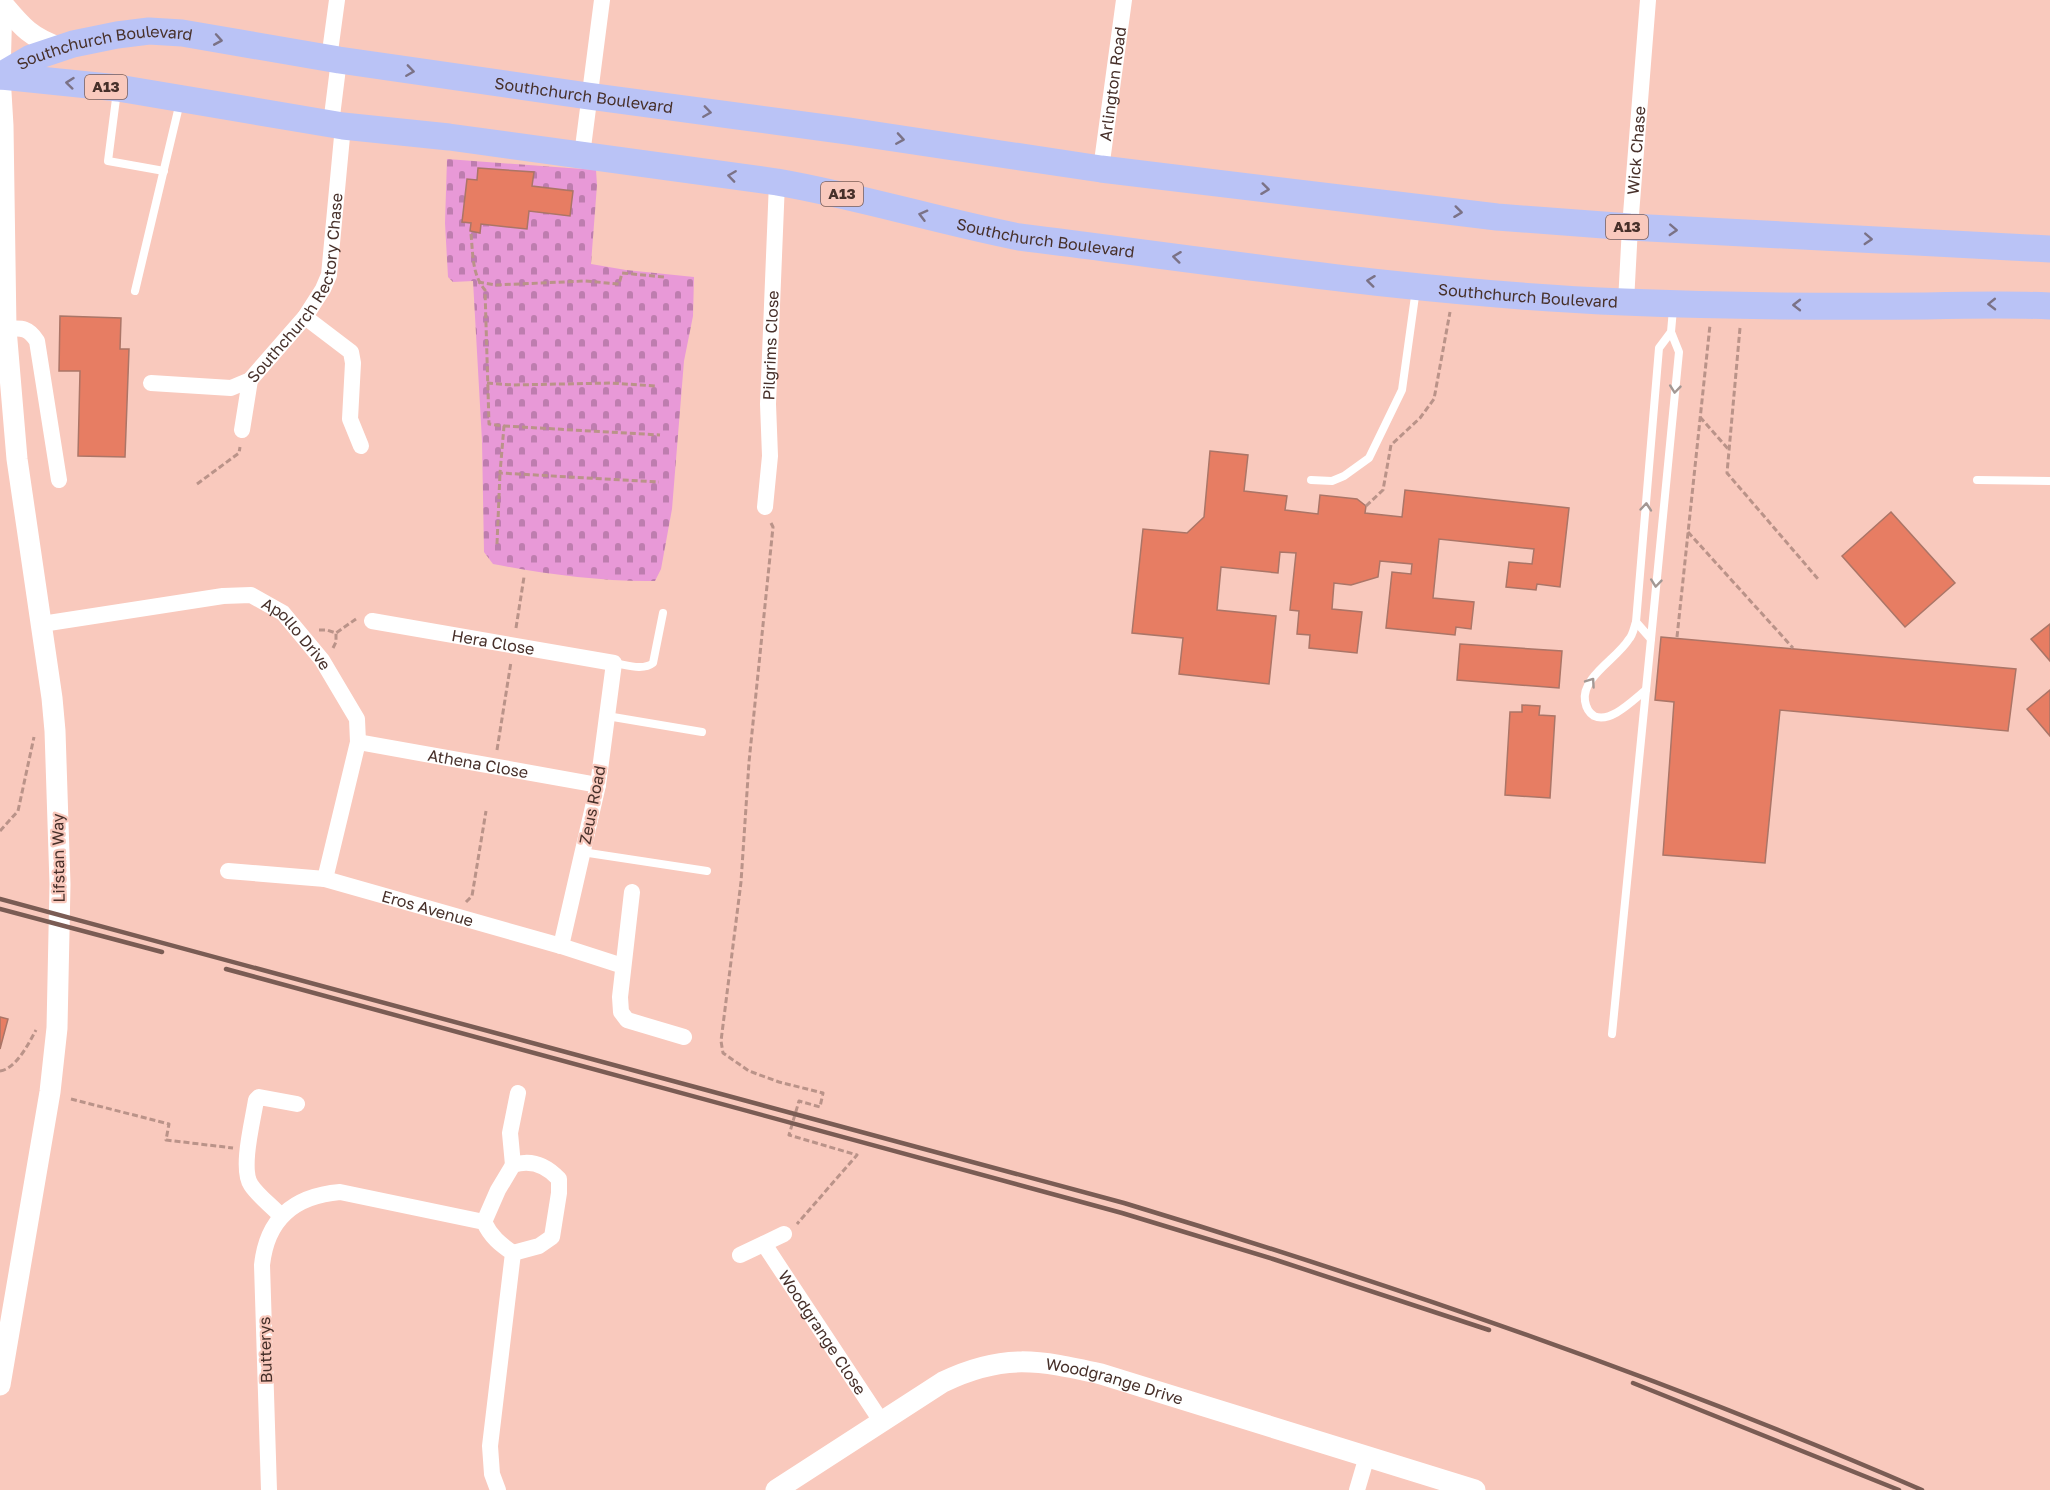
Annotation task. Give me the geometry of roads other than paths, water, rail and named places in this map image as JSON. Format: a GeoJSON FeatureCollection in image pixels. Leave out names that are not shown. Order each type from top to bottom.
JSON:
{"type":"FeatureCollection","features":[{"type":"Feature","properties":{"kind":"main road","name":"Southchurch Boulevard"},"geometry":{"type":"LineString","coordinates":[[0,76],[31,58],[61,48],[117,35],[149,31],[182,33],[334,60],[848,131],[1101,169],[1497,217],[1630,227],[2050,249]]}},
{"type":"Feature","properties":{"kind":"main road","name":"Southchurch Boulevard"},"geometry":{"type":"LineString","coordinates":[[0,76],[118,88],[337,125],[449,137],[777,182],[829,191],[969,227],[1019,237],[1417,286],[1626,302],[1711,305],[2010,304],[2050,306]]}},
{"type":"Feature","properties":{"kind":"street","name":"Southchurch Rectory Chase"},"geometry":{"type":"LineString","coordinates":[[151,383],[231,388],[250,380],[305,317],[323,290],[329,275],[337,125],[334,60],[337,0]]}},
{"type":"Feature","properties":{"kind":"street"},"geometry":{"type":"LineString","coordinates":[[582,155],[602,0]]}},
{"type":"Feature","properties":{"kind":"street","name":"Arlington Road"},"geometry":{"type":"LineString","coordinates":[[1101,169],[1124,0]]}},
{"type":"Feature","properties":{"kind":"street","name":"Wick Chase"},"geometry":{"type":"LineString","coordinates":[[1626,302],[1648,0]]}},
{"type":"Feature","properties":{"kind":"street"},"geometry":{"type":"LineString","coordinates":[[2,2],[22,27],[42,42],[61,48]]}},
{"type":"Feature","properties":{"kind":"street","name":"Lifstan Way"},"geometry":{"type":"LineString","coordinates":[[0,1385],[48,1103],[57,1028],[60,884],[55,731],[18,459],[6,329],[3,126],[0,76],[2,2]]}},
{"type":"Feature","properties":{"kind":"street","name":"Pilgrims Close"},"geometry":{"type":"LineString","coordinates":[[765,507],[770,456],[768,404],[777,182]]}},
{"type":"Feature","properties":{"kind":"street"},"geometry":{"type":"LineString","coordinates":[[305,317],[351,352],[350,418],[361,446]]}},
{"type":"Feature","properties":{"kind":"street"},"geometry":{"type":"LineString","coordinates":[[6,329],[20,328],[29,331],[37,341],[59,480]]}},
{"type":"Feature","properties":{"kind":"street"},"geometry":{"type":"LineString","coordinates":[[242,430],[250,380]]}},
{"type":"Feature","properties":{"kind":"street","name":"Apollo Drive"},"geometry":{"type":"LineString","coordinates":[[42,624],[223,596],[251,595],[284,613],[322,660],[357,719],[358,742],[325,879]]}},
{"type":"Feature","properties":{"kind":"street","name":"Hera Close"},"geometry":{"type":"LineString","coordinates":[[372,621],[614,663]]}},
{"type":"Feature","properties":{"kind":"street","name":"Zeus Road"},"geometry":{"type":"LineString","coordinates":[[561,946],[598,785],[614,663]]}},
{"type":"Feature","properties":{"kind":"street","name":"Athena Close"},"geometry":{"type":"LineString","coordinates":[[358,742],[598,785]]}},
{"type":"Feature","properties":{"kind":"street","name":"Eros Avenue"},"geometry":{"type":"LineString","coordinates":[[228,871],[325,879],[561,946],[623,966]]}},
{"type":"Feature","properties":{"kind":"street"},"geometry":{"type":"LineString","coordinates":[[632,892],[620,997],[621,1012],[627,1020],[684,1037]]}},
{"type":"Feature","properties":{"kind":"street"},"geometry":{"type":"LineString","coordinates":[[513,1165],[523,1162],[540,1165],[559,1179],[552,1237],[539,1246],[513,1253],[496,1242],[484,1222],[498,1190],[513,1165],[510,1133],[518,1093]]}},
{"type":"Feature","properties":{"kind":"street"},"geometry":{"type":"LineString","coordinates":[[297,1104],[259,1097],[256,1100],[247,1176],[251,1185],[281,1215],[303,1201],[322,1194],[340,1192],[484,1222]]}},
{"type":"Feature","properties":{"kind":"street","name":"Butterys"},"geometry":{"type":"LineString","coordinates":[[269,1490],[262,1265],[264,1249],[271,1230],[281,1215]]}},
{"type":"Feature","properties":{"kind":"street"},"geometry":{"type":"LineString","coordinates":[[740,1255],[784,1234]]}},
{"type":"Feature","properties":{"kind":"street","name":"Woodgrange Close"},"geometry":{"type":"LineString","coordinates":[[765,1244],[881,1421]]}},
{"type":"Feature","properties":{"kind":"street"},"geometry":{"type":"LineString","coordinates":[[498,1490],[492,1474],[490,1446],[513,1253]]}},
{"type":"Feature","properties":{"kind":"street","name":"Woodgrange Drive"},"geometry":{"type":"LineString","coordinates":[[780,1489],[943,1382],[961,1373],[992,1364],[1027,1362],[1056,1364],[1101,1374],[1475,1490]]}},
{"type":"Feature","properties":{"kind":"street"},"geometry":{"type":"LineString","coordinates":[[1357,1490],[1367,1456]]}},
{"type":"Feature","properties":{"kind":"lane"},"geometry":{"type":"LineString","coordinates":[[118,88],[108,161],[164,171]]}},
{"type":"Feature","properties":{"kind":"lane"},"geometry":{"type":"LineString","coordinates":[[135,291],[181,99]]}},
{"type":"Feature","properties":{"kind":"lane"},"geometry":{"type":"LineString","coordinates":[[1311,480],[1332,482],[1369,458],[1402,390],[1417,286]]}},
{"type":"Feature","properties":{"kind":"lane"},"geometry":{"type":"LineString","coordinates":[[1612,1034],[1679,352],[1671,332],[1673,302]]}},
{"type":"Feature","properties":{"kind":"lane"},"geometry":{"type":"LineString","coordinates":[[1646,690],[1613,715],[1602,718],[1593,716],[1586,708],[1584,696],[1587,684],[1630,639],[1636,622],[1659,348],[1671,332]]}},
{"type":"Feature","properties":{"kind":"lane"},"geometry":{"type":"LineString","coordinates":[[1977,480],[2050,481]]}},
{"type":"Feature","properties":{"kind":"lane"},"geometry":{"type":"LineString","coordinates":[[614,663],[642,668],[653,663],[657,654],[663,613]]}},
{"type":"Feature","properties":{"kind":"lane"},"geometry":{"type":"LineString","coordinates":[[1636,622],[1651,639]]}},
{"type":"Feature","properties":{"kind":"lane"},"geometry":{"type":"LineString","coordinates":[[607,716],[702,732]]}},
{"type":"Feature","properties":{"kind":"lane"},"geometry":{"type":"LineString","coordinates":[[582,852],[707,871]]}},
{"type":"Feature","properties":{"kind":"railway"},"geometry":{"type":"LineString","coordinates":[[0,899],[1124,1203],[1225,1234],[1427,1300],[1627,1371],[1922,1490]]}},
{"type":"Feature","properties":{"kind":"railway"},"geometry":{"type":"LineString","coordinates":[[0,909],[162,952]]}},
{"type":"Feature","properties":{"kind":"railway"},"geometry":{"type":"LineString","coordinates":[[226,969],[1122,1213],[1273,1259],[1489,1330]]}},
{"type":"Feature","properties":{"kind":"railway"},"geometry":{"type":"LineString","coordinates":[[1633,1383],[1899,1490]]}}]}
